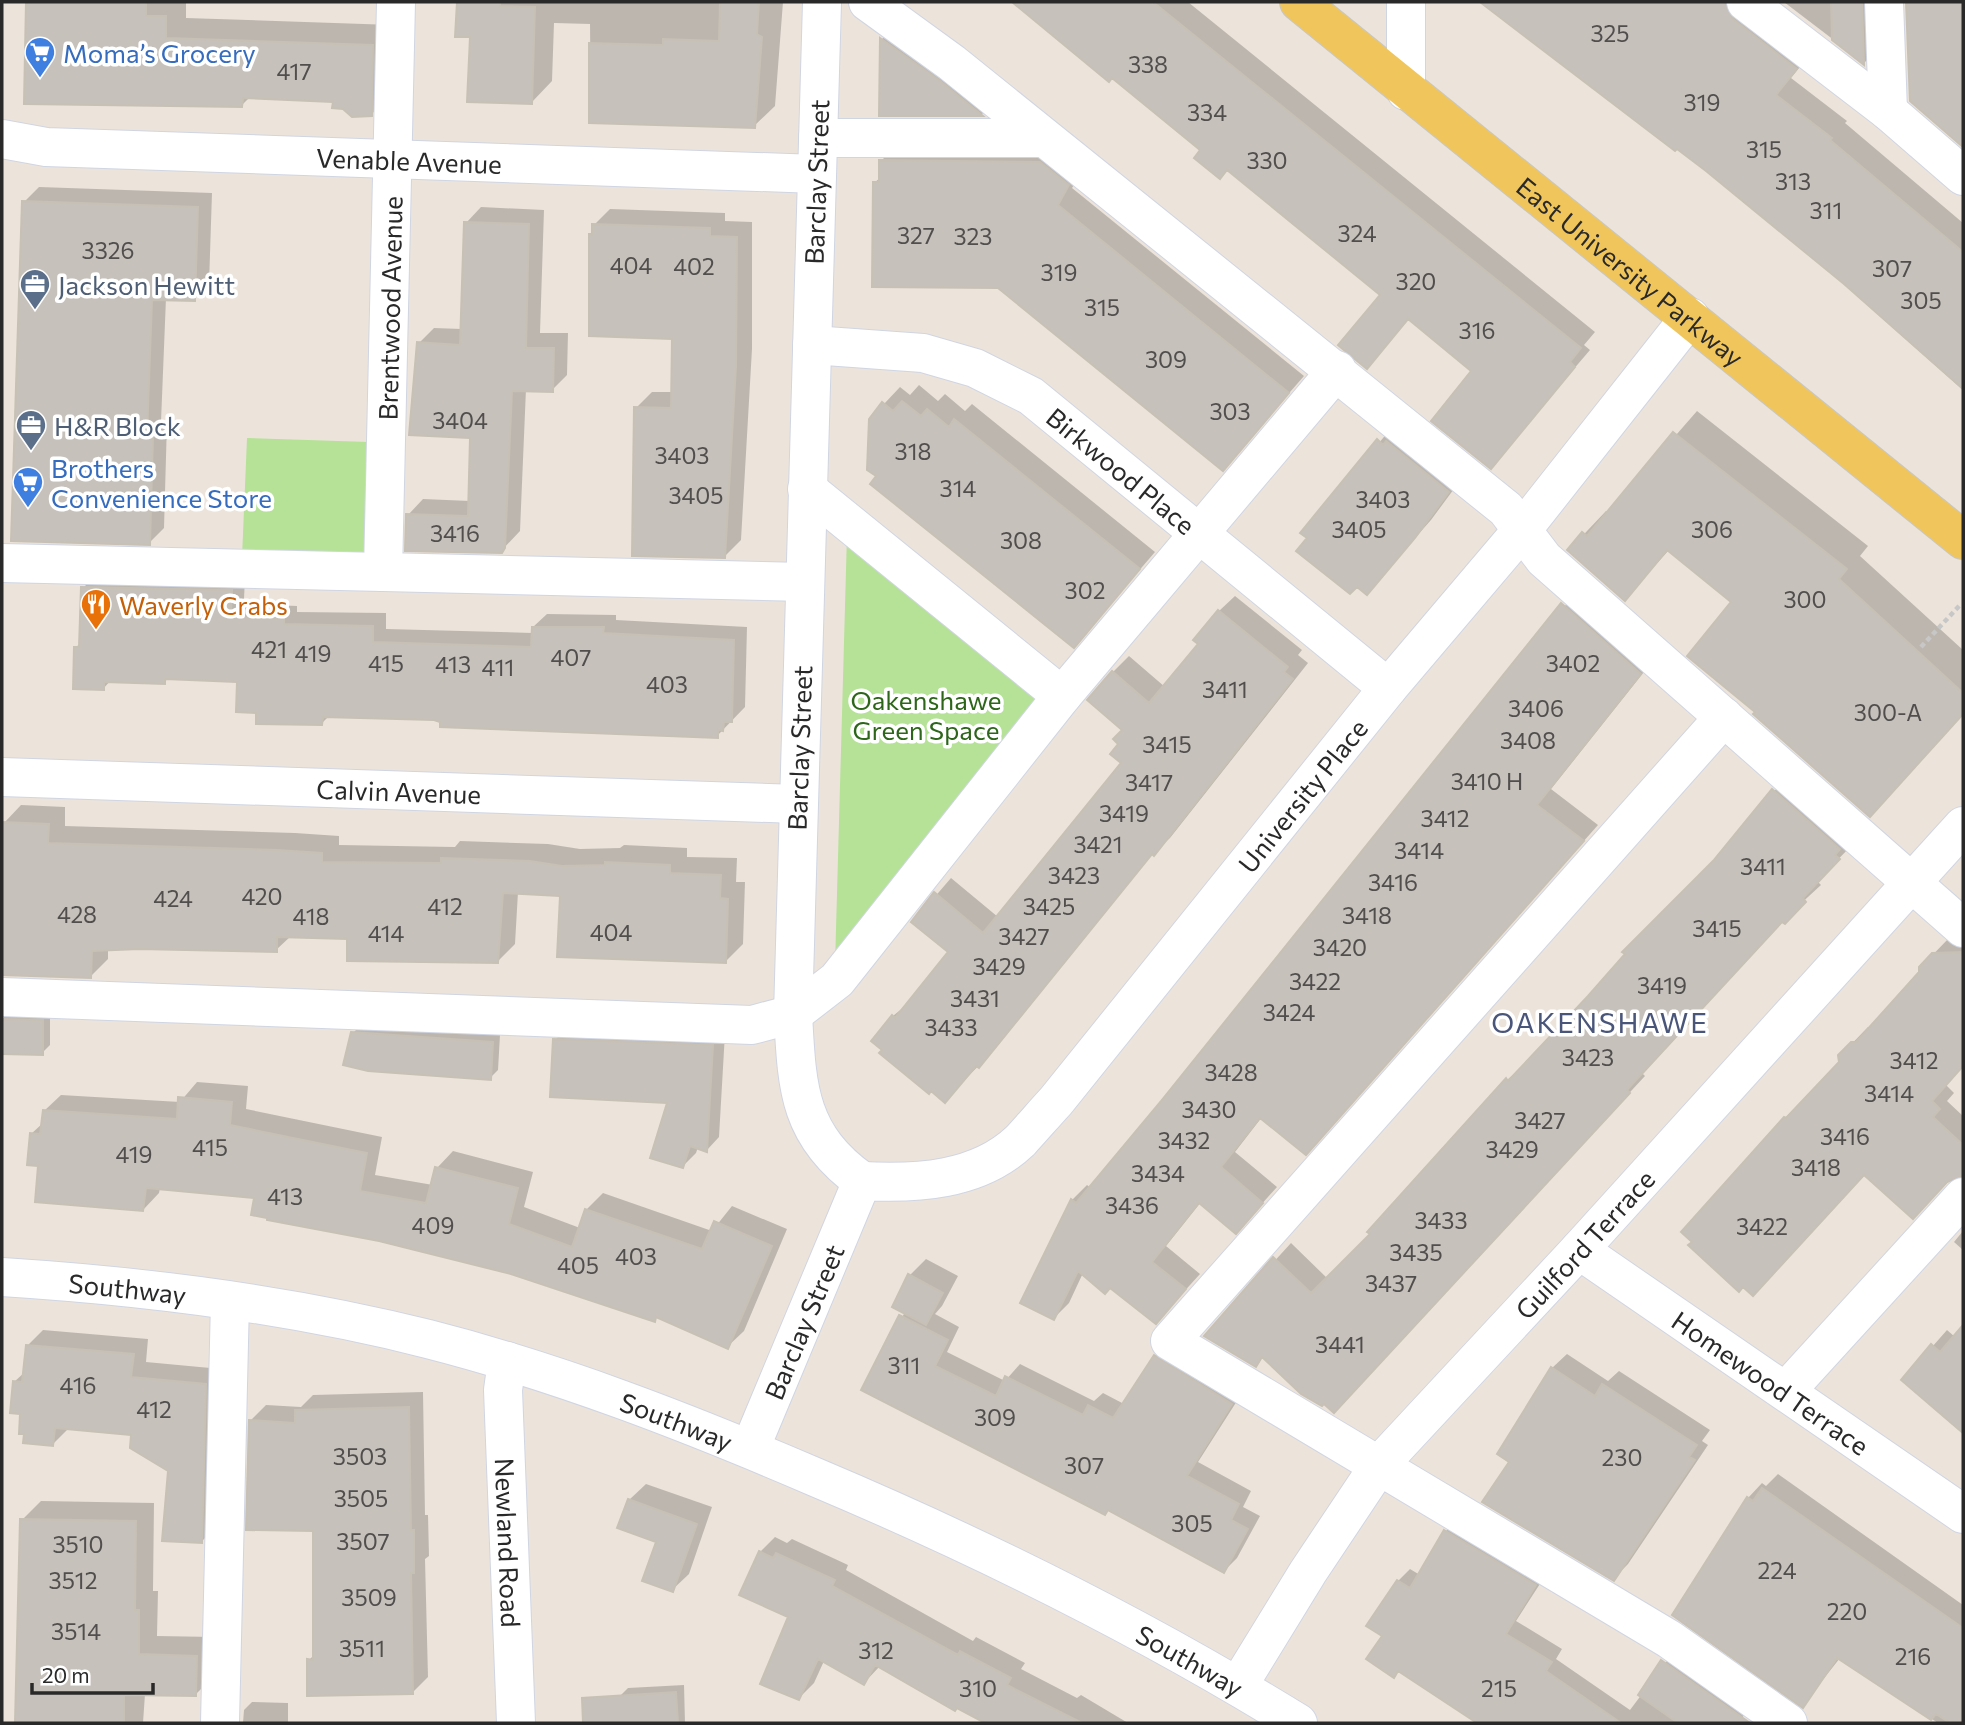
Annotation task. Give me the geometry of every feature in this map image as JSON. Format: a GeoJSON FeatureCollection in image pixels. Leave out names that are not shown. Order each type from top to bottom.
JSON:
{"type":"FeatureCollection","features":[{"type":"Feature","properties":{"kind":"main road","name":"East University Parkway"},"geometry":{"type":"LineString","coordinates":[[1299,2],[1963,540]]}},
{"type":"Feature","properties":{"kind":"street","name":"Brentwood Avenue"},"geometry":{"type":"LineString","coordinates":[[383,572],[396,2]]}},
{"type":"Feature","properties":{"kind":"street","name":"Barclay Street"},"geometry":{"type":"LineString","coordinates":[[750,1449],[862,1181],[838,1164],[819,1141],[804,1113],[797,1080],[793,1014],[822,2]]}},
{"type":"Feature","properties":{"kind":"street"},"geometry":{"type":"LineString","coordinates":[[868,2],[952,63],[1337,370],[1506,509],[1544,559],[1963,928]]}},
{"type":"Feature","properties":{"kind":"street"},"geometry":{"type":"LineString","coordinates":[[1406,2],[1406,91]]}},
{"type":"Feature","properties":{"kind":"street"},"geometry":{"type":"LineString","coordinates":[[1746,2],[1888,110],[1963,176]]}},
{"type":"Feature","properties":{"kind":"street"},"geometry":{"type":"LineString","coordinates":[[1884,2],[1888,110]]}},
{"type":"Feature","properties":{"kind":"street","name":"Venable Avenue"},"geometry":{"type":"LineString","coordinates":[[2,139],[46,148],[393,160],[817,156],[1043,138]]}},
{"type":"Feature","properties":{"kind":"street","name":"University Place"},"geometry":{"type":"LineString","coordinates":[[862,1181],[906,1183],[952,1176],[987,1164],[1018,1143],[1056,1101],[1388,688],[1522,530],[1690,317]]}},
{"type":"Feature","properties":{"kind":"street","name":"Birkwood Place"},"geometry":{"type":"LineString","coordinates":[[811,345],[923,353],[1001,380],[1052,411],[1388,688]]}},
{"type":"Feature","properties":{"kind":"street"},"geometry":{"type":"LineString","coordinates":[[2,997],[752,1025],[793,1014],[838,980],[1062,696],[1337,370]]}},
{"type":"Feature","properties":{"kind":"street"},"geometry":{"type":"LineString","coordinates":[[807,489],[1062,696]]}},
{"type":"Feature","properties":{"kind":"street"},"geometry":{"type":"LineString","coordinates":[[2,563],[804,582]]}},
{"type":"Feature","properties":{"kind":"street"},"geometry":{"type":"LineString","coordinates":[[1724,717],[1170,1340],[1669,1639],[1788,1723]]}},
{"type":"Feature","properties":{"kind":"street","name":"Calvin Avenue"},"geometry":{"type":"LineString","coordinates":[[2,777],[797,804]]}},
{"type":"Feature","properties":{"kind":"street","name":"Guilford Terrace"},"geometry":{"type":"LineString","coordinates":[[1238,1686],[1322,1550],[1380,1464],[1579,1250],[1963,825]]}},
{"type":"Feature","properties":{"kind":"street"},"geometry":{"type":"LineString","coordinates":[[1786,1391],[1963,1197]]}},
{"type":"Feature","properties":{"kind":"street","name":"Homewood Terrace"},"geometry":{"type":"LineString","coordinates":[[1579,1250],[1963,1514]]}},
{"type":"Feature","properties":{"kind":"street","name":"Southway"},"geometry":{"type":"LineString","coordinates":[[12,1278],[118,1286],[341,1320],[506,1361],[625,1400],[750,1449],[1003,1561],[1238,1686],[1298,1723]]}},
{"type":"Feature","properties":{"kind":"street"},"geometry":{"type":"LineString","coordinates":[[220,1723],[230,1301]]}},
{"type":"Feature","properties":{"kind":"street","name":"Newland Road"},"geometry":{"type":"LineString","coordinates":[[506,1361],[504,1404],[516,1723]]}},
{"type":"Feature","properties":{"kind":"path"},"geometry":{"type":"LineString","coordinates":[[1920,647],[1960,605]]}},
{"type":"Feature","properties":{"kind":"green space"},"geometry":{"type":"Polygon","coordinates":[[[247,438],[369,442],[365,553],[242,557],[247,438]]]}},
{"type":"Feature","properties":{"kind":"green space","name":"Oakenshawe Green Space"},"geometry":{"type":"Polygon","coordinates":[[[847,534],[1041,702],[835,965],[847,534]]]}},
{"type":"Feature","properties":{"kind":"building"},"geometry":{"type":"Polygon","coordinates":[[[26,2],[146,2],[146,16],[166,16],[166,38],[373,45],[372,116],[352,117],[343,109],[332,108],[333,102],[243,98],[242,107],[24,104],[26,2]]]}},
{"type":"Feature","properties":{"kind":"building"},"geometry":{"type":"Polygon","coordinates":[[[457,2],[500,2],[500,6],[535,7],[532,104],[467,102],[470,37],[455,37],[457,2]]]}},
{"type":"Feature","properties":{"kind":"building"},"geometry":{"type":"Polygon","coordinates":[[[720,2],[759,2],[757,34],[762,37],[755,128],[589,123],[589,43],[663,45],[663,39],[719,41],[720,2]]]}},
{"type":"Feature","properties":{"kind":"building"},"geometry":{"type":"Polygon","coordinates":[[[1012,2],[1153,2],[1581,348],[1570,362],[1575,367],[1491,469],[1431,421],[1471,371],[1408,319],[1367,369],[1338,345],[1380,295],[1227,170],[1220,179],[1194,158],[1200,150],[1112,78],[1109,82],[1012,2]]]}},
{"type":"Feature","properties":{"kind":"building"},"geometry":{"type":"Polygon","coordinates":[[[1480,2],[1725,2],[1733,19],[1797,69],[1776,95],[1832,138],[1830,140],[1963,252],[1963,389],[1844,284],[1706,171],[1677,149],[1675,151],[1480,2]]]}},
{"type":"Feature","properties":{"kind":"building"},"geometry":{"type":"Polygon","coordinates":[[[1831,2],[1862,2],[1864,65],[1832,40],[1831,2]]]}},
{"type":"Feature","properties":{"kind":"building"},"geometry":{"type":"Polygon","coordinates":[[[1906,2],[1963,2],[1963,147],[1910,101],[1906,2]]]}},
{"type":"Feature","properties":{"kind":"building"},"geometry":{"type":"Polygon","coordinates":[[[880,38],[939,80],[983,116],[879,116],[880,38]]]}},
{"type":"Feature","properties":{"kind":"building"},"geometry":{"type":"Polygon","coordinates":[[[879,160],[1040,162],[1069,185],[1058,205],[1289,393],[1223,471],[998,288],[872,287],[873,182],[879,182],[879,160]]]}},
{"type":"Feature","properties":{"kind":"building"},"geometry":{"type":"Polygon","coordinates":[[[22,201],[198,207],[195,301],[152,300],[147,436],[153,436],[150,545],[11,541],[22,201]]]}},
{"type":"Feature","properties":{"kind":"building"},"geometry":{"type":"Polygon","coordinates":[[[464,222],[529,224],[526,348],[554,348],[553,392],[512,391],[505,548],[502,553],[405,551],[406,514],[468,516],[470,438],[409,435],[417,342],[460,345],[464,222]]]}},
{"type":"Feature","properties":{"kind":"building"},"geometry":{"type":"Polygon","coordinates":[[[592,224],[710,228],[710,236],[737,237],[736,366],[725,558],[632,556],[634,407],[671,408],[672,339],[589,336],[589,234],[592,234],[592,224]]]}},
{"type":"Feature","properties":{"kind":"building"},"geometry":{"type":"Polygon","coordinates":[[[902,401],[921,416],[927,409],[949,427],[954,419],[1140,569],[1074,648],[870,484],[876,476],[867,470],[869,419],[882,402],[893,411],[902,401]]]}},
{"type":"Feature","properties":{"kind":"building"},"geometry":{"type":"Polygon","coordinates":[[[1673,432],[1847,569],[1839,579],[1963,693],[1963,714],[1870,817],[1753,714],[1755,712],[1687,656],[1731,602],[1667,550],[1625,601],[1567,550],[1582,532],[1587,536],[1673,432]]]}},
{"type":"Feature","properties":{"kind":"building"},"geometry":{"type":"Polygon","coordinates":[[[1377,439],[1383,445],[1386,441],[1449,492],[1367,595],[1357,587],[1350,594],[1296,551],[1307,538],[1300,533],[1377,439]]]}},
{"type":"Feature","properties":{"kind":"building"},"geometry":{"type":"Polygon","coordinates":[[[81,587],[232,590],[231,612],[239,612],[239,617],[284,619],[284,624],[373,626],[373,642],[531,647],[532,627],[604,627],[603,633],[734,640],[732,722],[724,722],[723,731],[718,730],[718,738],[440,727],[440,722],[434,720],[323,717],[322,725],[256,724],[256,713],[236,712],[237,682],[165,679],[165,684],[104,682],[104,690],[73,689],[74,647],[79,647],[81,587]]]}},
{"type":"Feature","properties":{"kind":"building"},"geometry":{"type":"Polygon","coordinates":[[[1561,603],[1641,674],[1537,805],[1584,841],[1306,1155],[1260,1118],[1221,1167],[1263,1203],[1236,1234],[1199,1203],[1152,1262],[1186,1289],[1156,1324],[1110,1288],[1105,1294],[1078,1271],[1054,1320],[1020,1303],[1071,1199],[1076,1203],[1162,1100],[1561,603]]]}},
{"type":"Feature","properties":{"kind":"building"},"geometry":{"type":"Polygon","coordinates":[[[1218,610],[1288,667],[1284,672],[1293,679],[1154,856],[1152,854],[979,1068],[976,1066],[945,1103],[931,1091],[929,1094],[879,1053],[882,1050],[871,1041],[892,1015],[895,1018],[948,952],[911,922],[934,892],[983,933],[1121,763],[1110,754],[1118,744],[1113,739],[1122,730],[1087,700],[1112,671],[1149,703],[1198,644],[1193,640],[1218,610]]]}},
{"type":"Feature","properties":{"kind":"building"},"geometry":{"type":"Polygon","coordinates":[[[1772,789],[1840,849],[1835,855],[1840,859],[1803,898],[1806,902],[1785,924],[1782,922],[1627,1090],[1630,1093],[1334,1413],[1324,1404],[1322,1406],[1301,1394],[1262,1357],[1256,1367],[1204,1336],[1273,1257],[1311,1293],[1370,1234],[1367,1232],[1506,1078],[1508,1081],[1588,996],[1625,954],[1622,952],[1714,860],[1772,789]]]}},
{"type":"Feature","properties":{"kind":"building"},"geometry":{"type":"Polygon","coordinates":[[[2,822],[49,824],[48,843],[322,853],[322,862],[441,863],[441,858],[530,861],[562,866],[605,865],[605,862],[670,865],[670,873],[721,875],[720,898],[728,899],[726,963],[557,957],[560,896],[503,893],[498,963],[347,961],[347,939],[277,937],[277,952],[139,949],[92,951],[91,978],[2,975],[2,822]]]}},
{"type":"Feature","properties":{"kind":"building"},"geometry":{"type":"Polygon","coordinates":[[[1963,952],[1963,1066],[1932,1101],[1940,1109],[1933,1117],[1963,1145],[1963,1176],[1947,1182],[1913,1219],[1864,1175],[1753,1296],[1743,1287],[1739,1292],[1688,1245],[1692,1242],[1681,1232],[1784,1117],[1786,1118],[1839,1062],[1838,1055],[1851,1042],[1856,1042],[1919,972],[1919,967],[1932,953],[1963,952]]]}},
{"type":"Feature","properties":{"kind":"building"},"geometry":{"type":"Polygon","coordinates":[[[2,1019],[43,1020],[43,1055],[2,1054],[2,1019]]]}},
{"type":"Feature","properties":{"kind":"building"},"geometry":{"type":"Polygon","coordinates":[[[351,1032],[493,1042],[491,1080],[368,1071],[343,1065],[351,1032]]]}},
{"type":"Feature","properties":{"kind":"building"},"geometry":{"type":"Polygon","coordinates":[[[553,1039],[713,1045],[707,1152],[690,1146],[683,1168],[650,1158],[667,1103],[550,1097],[553,1039]]]}},
{"type":"Feature","properties":{"kind":"building"},"geometry":{"type":"Polygon","coordinates":[[[178,1097],[232,1102],[230,1125],[367,1153],[360,1191],[426,1203],[435,1167],[518,1188],[509,1224],[572,1247],[585,1209],[702,1249],[714,1221],[772,1246],[728,1349],[656,1317],[655,1322],[511,1274],[379,1241],[251,1215],[254,1198],[146,1188],[143,1211],[35,1202],[38,1166],[27,1165],[30,1133],[40,1134],[43,1110],[177,1119],[178,1097]]]}},
{"type":"Feature","properties":{"kind":"building"},"geometry":{"type":"Polygon","coordinates":[[[908,1274],[943,1293],[926,1325],[892,1307],[908,1274]]]}},
{"type":"Feature","properties":{"kind":"building"},"geometry":{"type":"Polygon","coordinates":[[[899,1315],[948,1340],[935,1366],[996,1396],[1005,1376],[1083,1415],[1088,1405],[1113,1418],[1154,1355],[1232,1404],[1187,1476],[1239,1504],[1231,1520],[1248,1529],[1224,1573],[1108,1510],[1105,1515],[861,1390],[899,1315]]]}},
{"type":"Feature","properties":{"kind":"building"},"geometry":{"type":"Polygon","coordinates":[[[1963,1325],[1963,1433],[1901,1380],[1931,1344],[1940,1352],[1963,1325]]]}},
{"type":"Feature","properties":{"kind":"building"},"geometry":{"type":"Polygon","coordinates":[[[26,1345],[134,1354],[131,1377],[206,1384],[202,1543],[162,1541],[168,1471],[130,1448],[131,1435],[55,1428],[53,1446],[23,1443],[24,1434],[19,1434],[20,1414],[10,1413],[13,1381],[22,1382],[26,1345]]]}},
{"type":"Feature","properties":{"kind":"building"},"geometry":{"type":"Polygon","coordinates":[[[1551,1367],[1595,1396],[1602,1384],[1697,1445],[1689,1457],[1695,1460],[1614,1581],[1482,1502],[1509,1462],[1497,1454],[1551,1367]]]}},
{"type":"Feature","properties":{"kind":"building"},"geometry":{"type":"Polygon","coordinates":[[[409,1407],[411,1530],[414,1530],[414,1573],[411,1573],[413,1694],[307,1696],[307,1659],[313,1660],[313,1531],[246,1530],[249,1420],[295,1423],[295,1410],[409,1407]]]}},
{"type":"Feature","properties":{"kind":"building"},"geometry":{"type":"Polygon","coordinates":[[[1762,1488],[1963,1628],[1963,1723],[1950,1723],[1936,1714],[1931,1720],[1837,1658],[1803,1708],[1672,1615],[1747,1497],[1753,1501],[1762,1488]]]}},
{"type":"Feature","properties":{"kind":"building"},"geometry":{"type":"Polygon","coordinates":[[[628,1499],[697,1524],[673,1592],[642,1581],[656,1542],[617,1528],[628,1499]]]}},
{"type":"Feature","properties":{"kind":"building"},"geometry":{"type":"Polygon","coordinates":[[[20,1519],[136,1521],[135,1610],[139,1610],[139,1654],[197,1656],[196,1696],[124,1695],[124,1722],[15,1723],[20,1519]]]}},
{"type":"Feature","properties":{"kind":"building"},"geometry":{"type":"Polygon","coordinates":[[[1444,1530],[1536,1585],[1506,1634],[1552,1662],[1546,1671],[1621,1723],[1477,1723],[1398,1671],[1394,1678],[1366,1659],[1382,1636],[1366,1626],[1397,1580],[1410,1588],[1444,1530]]]}},
{"type":"Feature","properties":{"kind":"building"},"geometry":{"type":"Polygon","coordinates":[[[759,1551],[773,1558],[776,1553],[835,1580],[832,1586],[958,1655],[960,1651],[1011,1678],[1007,1685],[1082,1723],[985,1723],[957,1708],[955,1711],[875,1665],[864,1685],[818,1659],[799,1700],[760,1684],[788,1617],[739,1595],[759,1551]]]}},
{"type":"Feature","properties":{"kind":"building"},"geometry":{"type":"Polygon","coordinates":[[[1661,1660],[1750,1723],[1678,1723],[1638,1695],[1661,1660]]]}},
{"type":"Feature","properties":{"kind":"building"},"geometry":{"type":"Polygon","coordinates":[[[676,1692],[678,1723],[583,1723],[582,1698],[676,1692]]]}},
{"type":"Feature","properties":{"kind":"place","name":"Moma’s Grocery"},"geometry":{"type":"Point","coordinates":[40,79]}},
{"type":"Feature","properties":{"kind":"place","name":"Jackson Hewitt"},"geometry":{"type":"Point","coordinates":[35,311]}},
{"type":"Feature","properties":{"kind":"place","name":"H&R Block"},"geometry":{"type":"Point","coordinates":[31,452]}},
{"type":"Feature","properties":{"kind":"place","name":"Brothers Convenience Store"},"geometry":{"type":"Point","coordinates":[28,509]}},
{"type":"Feature","properties":{"kind":"place","name":"Waverly Crabs"},"geometry":{"type":"Point","coordinates":[96,631]}},
{"type":"Feature","properties":{"kind":"district","name":"OAKENSHAWE"},"geometry":{"type":"Point","coordinates":[1600,1022]}}]}
